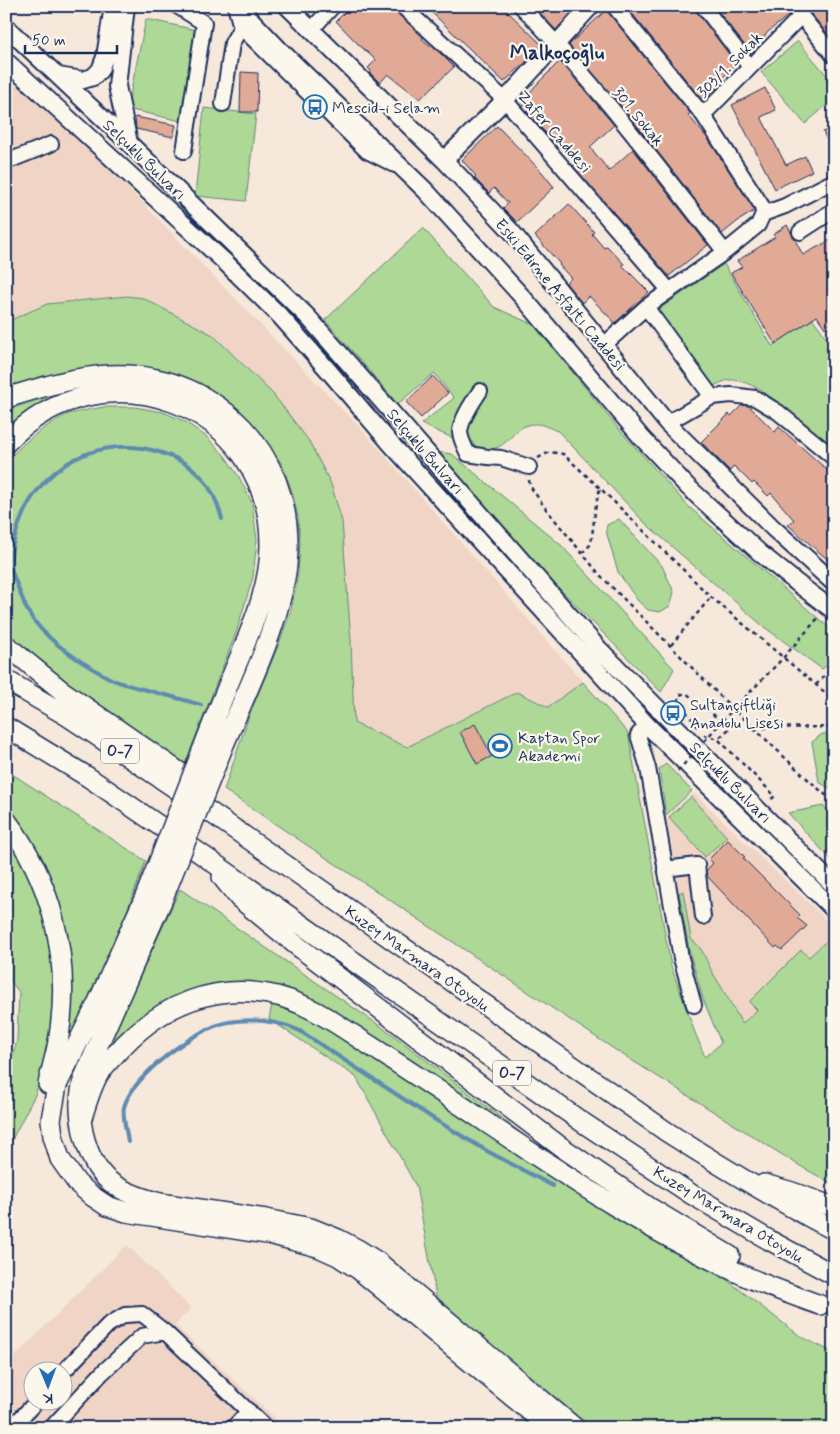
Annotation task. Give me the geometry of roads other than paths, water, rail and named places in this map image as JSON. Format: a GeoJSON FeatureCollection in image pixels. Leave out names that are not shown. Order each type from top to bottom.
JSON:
{"type":"FeatureCollection","features":[{"type":"Feature","properties":{"kind":"highway"},"geometry":{"type":"LineString","coordinates":[[6,398],[64,382],[109,375],[138,375],[167,381],[205,396],[226,411],[246,430],[272,469],[281,493],[287,518],[287,564],[284,588],[260,658],[215,742]]}},
{"type":"Feature","properties":{"kind":"highway"},"geometry":{"type":"LineString","coordinates":[[6,443],[22,427],[53,407],[95,394],[122,392],[169,400],[208,420],[238,448],[250,466],[258,484],[268,522],[269,565],[259,606],[215,742],[85,1075],[79,1096],[79,1108],[86,1145],[93,1162],[114,1185],[129,1194],[160,1203],[302,1226],[338,1239],[378,1262],[575,1428]]}},
{"type":"Feature","properties":{"kind":"highway"},"geometry":{"type":"LineString","coordinates":[[6,645],[61,690],[195,783],[230,826]]}},
{"type":"Feature","properties":{"kind":"highway","name":"Kuzey Marmara Otoyolu"},"geometry":{"type":"LineString","coordinates":[[6,680],[69,717],[230,826],[667,1132],[734,1175],[834,1230]]}},
{"type":"Feature","properties":{"kind":"highway","name":"Kuzey Marmara Otoyolu"},"geometry":{"type":"LineString","coordinates":[[6,727],[88,777],[201,854],[582,1122],[691,1194],[769,1240],[834,1275]]}},
{"type":"Feature","properties":{"kind":"highway"},"geometry":{"type":"LineString","coordinates":[[6,820],[22,843],[45,890],[59,943],[62,981],[61,1028],[45,1101],[46,1126],[53,1136]]}},
{"type":"Feature","properties":{"kind":"highway"},"geometry":{"type":"LineString","coordinates":[[201,854],[240,898],[295,944],[557,1144],[652,1210],[763,1275],[827,1309]]}},
{"type":"Feature","properties":{"kind":"highway"},"geometry":{"type":"LineString","coordinates":[[154,897],[97,1004],[57,1085],[51,1120],[53,1136],[60,1158],[77,1183],[107,1206],[126,1212],[148,1217],[273,1235],[318,1247],[338,1256],[358,1269],[550,1428]]}},
{"type":"Feature","properties":{"kind":"highway"},"geometry":{"type":"LineString","coordinates":[[81,1121],[91,1090],[107,1062],[135,1034],[161,1014],[205,996],[228,992],[249,992],[285,997],[299,1002],[346,1030],[568,1177],[662,1233],[746,1277],[827,1309]]}},
{"type":"Feature","properties":{"kind":"highway"},"geometry":{"type":"LineString","coordinates":[[734,1175],[834,1207]]}},
{"type":"Feature","properties":{"kind":"main road"},"geometry":{"type":"LineString","coordinates":[[58,76],[83,80],[93,77],[100,70],[105,57],[113,6]]}},
{"type":"Feature","properties":{"kind":"main road"},"geometry":{"type":"LineString","coordinates":[[126,6],[117,86],[129,143]]}},
{"type":"Feature","properties":{"kind":"main road","name":"Eski Edirne Asfaltı Caddesi"},"geometry":{"type":"LineString","coordinates":[[237,6],[426,191],[526,301],[635,430],[688,487],[760,553],[831,609]]}},
{"type":"Feature","properties":{"kind":"main road","name":"Eski Edirne Asfaltı Caddesi"},"geometry":{"type":"LineString","coordinates":[[287,6],[444,160],[512,232],[667,423],[773,528],[834,583]]}},
{"type":"Feature","properties":{"kind":"main road"},"geometry":{"type":"LineString","coordinates":[[444,160],[505,100],[591,6]]}},
{"type":"Feature","properties":{"kind":"main road","name":"Selçuklu Bulvarı"},"geometry":{"type":"LineString","coordinates":[[6,27],[129,143],[308,317],[600,650],[834,886]]}},
{"type":"Feature","properties":{"kind":"main road","name":"Selçuklu Bulvarı"},"geometry":{"type":"LineString","coordinates":[[6,61],[226,263],[280,316],[398,451],[648,725],[834,910]]}},
{"type":"Feature","properties":{"kind":"street"},"geometry":{"type":"LineString","coordinates":[[177,6],[204,23],[184,151]]}},
{"type":"Feature","properties":{"kind":"street"},"geometry":{"type":"LineString","coordinates":[[237,6],[241,27],[367,151],[403,168]]}},
{"type":"Feature","properties":{"kind":"street"},"geometry":{"type":"LineString","coordinates":[[312,29],[333,6]]}},
{"type":"Feature","properties":{"kind":"street","name":"Zafer Caddesi"},"geometry":{"type":"LineString","coordinates":[[402,6],[505,100],[669,290]]}},
{"type":"Feature","properties":{"kind":"street","name":"301. Sokak"},"geometry":{"type":"LineString","coordinates":[[520,6],[557,44],[660,168],[725,252]]}},
{"type":"Feature","properties":{"kind":"street"},"geometry":{"type":"LineString","coordinates":[[604,345],[646,307],[725,252],[758,225],[763,214],[762,206],[703,115],[614,6]]}},
{"type":"Feature","properties":{"kind":"street"},"geometry":{"type":"LineString","coordinates":[[703,6],[750,67]]}},
{"type":"Feature","properties":{"kind":"street"},"geometry":{"type":"LineString","coordinates":[[797,11],[834,56]]}},
{"type":"Feature","properties":{"kind":"street","name":"303/1. Sokak"},"geometry":{"type":"LineString","coordinates":[[703,115],[750,67],[797,11]]}},
{"type":"Feature","properties":{"kind":"street"},"geometry":{"type":"LineString","coordinates":[[223,104],[232,43],[241,27]]}},
{"type":"Feature","properties":{"kind":"street"},"geometry":{"type":"LineString","coordinates":[[6,162],[51,144]]}},
{"type":"Feature","properties":{"kind":"street"},"geometry":{"type":"LineString","coordinates":[[763,214],[785,206],[834,181]]}},
{"type":"Feature","properties":{"kind":"street"},"geometry":{"type":"LineString","coordinates":[[800,232],[834,210]]}},
{"type":"Feature","properties":{"kind":"street"},"geometry":{"type":"LineString","coordinates":[[646,307],[712,397]]}},
{"type":"Feature","properties":{"kind":"street"},"geometry":{"type":"LineString","coordinates":[[480,391],[463,421],[460,432],[468,454],[500,458],[529,467]]}},
{"type":"Feature","properties":{"kind":"street"},"geometry":{"type":"LineString","coordinates":[[667,423],[712,397],[731,395],[755,398],[778,412],[834,458]]}},
{"type":"Feature","properties":{"kind":"street"},"geometry":{"type":"LineString","coordinates":[[648,725],[638,735],[648,768],[680,958],[694,1005]]}},
{"type":"Feature","properties":{"kind":"street"},"geometry":{"type":"LineString","coordinates":[[665,869],[697,865],[703,917]]}},
{"type":"Feature","properties":{"kind":"street"},"geometry":{"type":"LineString","coordinates":[[72,1363],[108,1325],[125,1316],[142,1314],[165,1332],[266,1428]]}},
{"type":"Feature","properties":{"kind":"street"},"geometry":{"type":"LineString","coordinates":[[50,1428],[102,1373],[142,1336],[165,1332]]}},
{"type":"Feature","properties":{"kind":"street"},"geometry":{"type":"LineString","coordinates":[[233,1428],[249,1411]]}},
{"type":"Feature","properties":{"kind":"street"},"geometry":{"type":"LineString","coordinates":[[11,1428],[26,1412]]}},
{"type":"Feature","properties":{"kind":"waterway"},"geometry":{"type":"LineString","coordinates":[[201,705],[129,686],[111,679],[55,642],[36,623],[28,611],[11,568],[12,547],[27,505],[40,487],[56,471],[74,459],[94,451],[116,447],[139,448],[162,453],[194,469],[214,495],[222,519]]}},
{"type":"Feature","properties":{"kind":"waterway"},"geometry":{"type":"LineString","coordinates":[[128,1142],[124,1107],[129,1095],[139,1081],[152,1068],[200,1033],[229,1022],[256,1020],[283,1025],[300,1031],[434,1119],[487,1151],[553,1186]]}},
{"type":"Feature","properties":{"kind":"place","name":"Mescid-i Selam"},"geometry":{"type":"Point","coordinates":[315,107]}},
{"type":"Feature","properties":{"kind":"place","name":"Sultançiftliği Anadolu Lisesi"},"geometry":{"type":"Point","coordinates":[673,713]}},
{"type":"Feature","properties":{"kind":"place","name":"Kaptan Spor Akademi"},"geometry":{"type":"Point","coordinates":[500,746]}},
{"type":"Feature","properties":{"kind":"district","name":"Malkoçoğlu"},"geometry":{"type":"Point","coordinates":[557,52]}}]}
